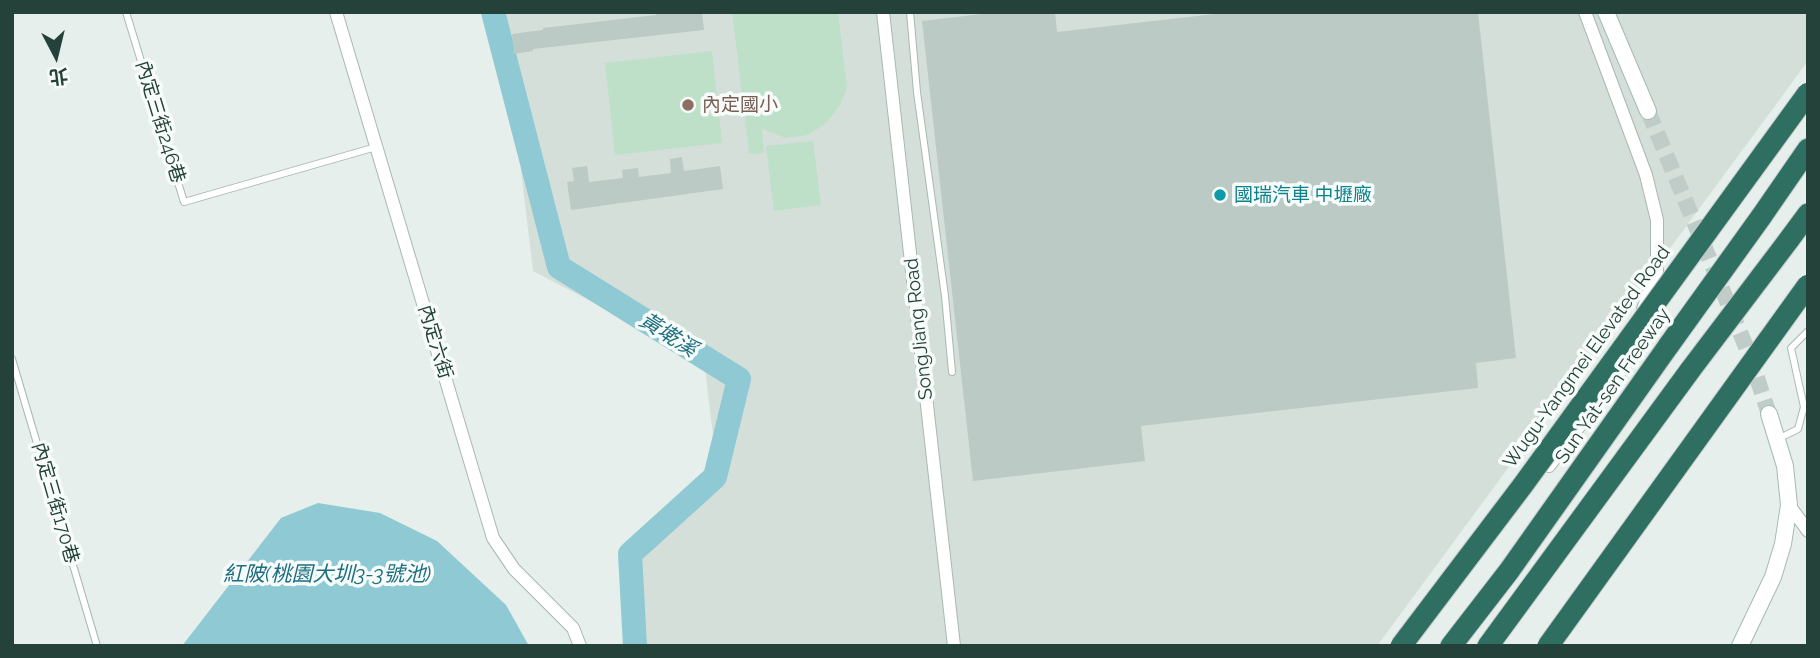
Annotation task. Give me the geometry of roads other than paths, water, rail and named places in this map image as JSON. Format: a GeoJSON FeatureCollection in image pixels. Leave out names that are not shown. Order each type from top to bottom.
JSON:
{"type":"FeatureCollection","features":[{"type":"Feature","properties":{"kind":"highway","name":"Wugu-Yangmei Elevated Road"},"geometry":{"type":"LineString","coordinates":[[1401,646],[1523,485],[1808,93]]}},
{"type":"Feature","properties":{"kind":"highway","name":"Sun Yat-sen Freeway"},"geometry":{"type":"LineString","coordinates":[[1451,646],[1509,571],[1808,149]]}},
{"type":"Feature","properties":{"kind":"highway"},"geometry":{"type":"LineString","coordinates":[[1488,646],[1808,214]]}},
{"type":"Feature","properties":{"kind":"highway"},"geometry":{"type":"LineString","coordinates":[[1548,646],[1808,285]]}},
{"type":"Feature","properties":{"kind":"street","name":"內定六街"},"geometry":{"type":"LineString","coordinates":[[336,12],[493,538],[514,569],[573,628],[580,646]]}},
{"type":"Feature","properties":{"kind":"street","name":"SongJiang Road"},"geometry":{"type":"LineString","coordinates":[[883,12],[954,646]]}},
{"type":"Feature","properties":{"kind":"street"},"geometry":{"type":"LineString","coordinates":[[1414,646],[1619,374],[1657,271],[1657,220],[1646,175],[1585,12]]}},
{"type":"Feature","properties":{"kind":"street"},"geometry":{"type":"LineString","coordinates":[[1606,12],[1648,111]]}},
{"type":"Feature","properties":{"kind":"street"},"geometry":{"type":"LineString","coordinates":[[1740,646],[1773,577],[1783,544],[1789,505],[1785,466],[1769,414]]}},
{"type":"Feature","properties":{"kind":"street"},"geometry":{"type":"LineString","coordinates":[[1789,505],[1808,531]]}},
{"type":"Feature","properties":{"kind":"lane","name":"內定三街246巷"},"geometry":{"type":"LineString","coordinates":[[126,12],[184,202],[376,147]]}},
{"type":"Feature","properties":{"kind":"lane"},"geometry":{"type":"LineString","coordinates":[[911,12],[917,92],[952,372]]}},
{"type":"Feature","properties":{"kind":"lane"},"geometry":{"type":"LineString","coordinates":[[1778,439],[1798,429],[1804,407],[1791,348],[1808,331]]}},
{"type":"Feature","properties":{"kind":"lane","name":"內定三街170巷"},"geometry":{"type":"LineString","coordinates":[[12,359],[97,646]]}},
{"type":"Feature","properties":{"kind":"water","name":"紅陂(桃園大圳3-3號池)"},"geometry":{"type":"Polygon","coordinates":[[[318,503],[380,513],[437,541],[506,605],[529,646],[182,646],[281,518],[318,503]]]}},
{"type":"Feature","properties":{"kind":"waterway","name":"黃墘溪"},"geometry":{"type":"LineString","coordinates":[[493,12],[559,267],[739,379],[715,477],[630,554],[635,646]]}},
{"type":"Feature","properties":{"kind":"tunnel"},"geometry":{"type":"LineString","coordinates":[[1648,111],[1749,354],[1769,414]]}},
{"type":"Feature","properties":{"kind":"place","name":"內定國小"},"geometry":{"type":"Point","coordinates":[688,105]}},
{"type":"Feature","properties":{"kind":"place","name":"國瑞汽車 中壢廠"},"geometry":{"type":"Point","coordinates":[1220,195]}}]}
